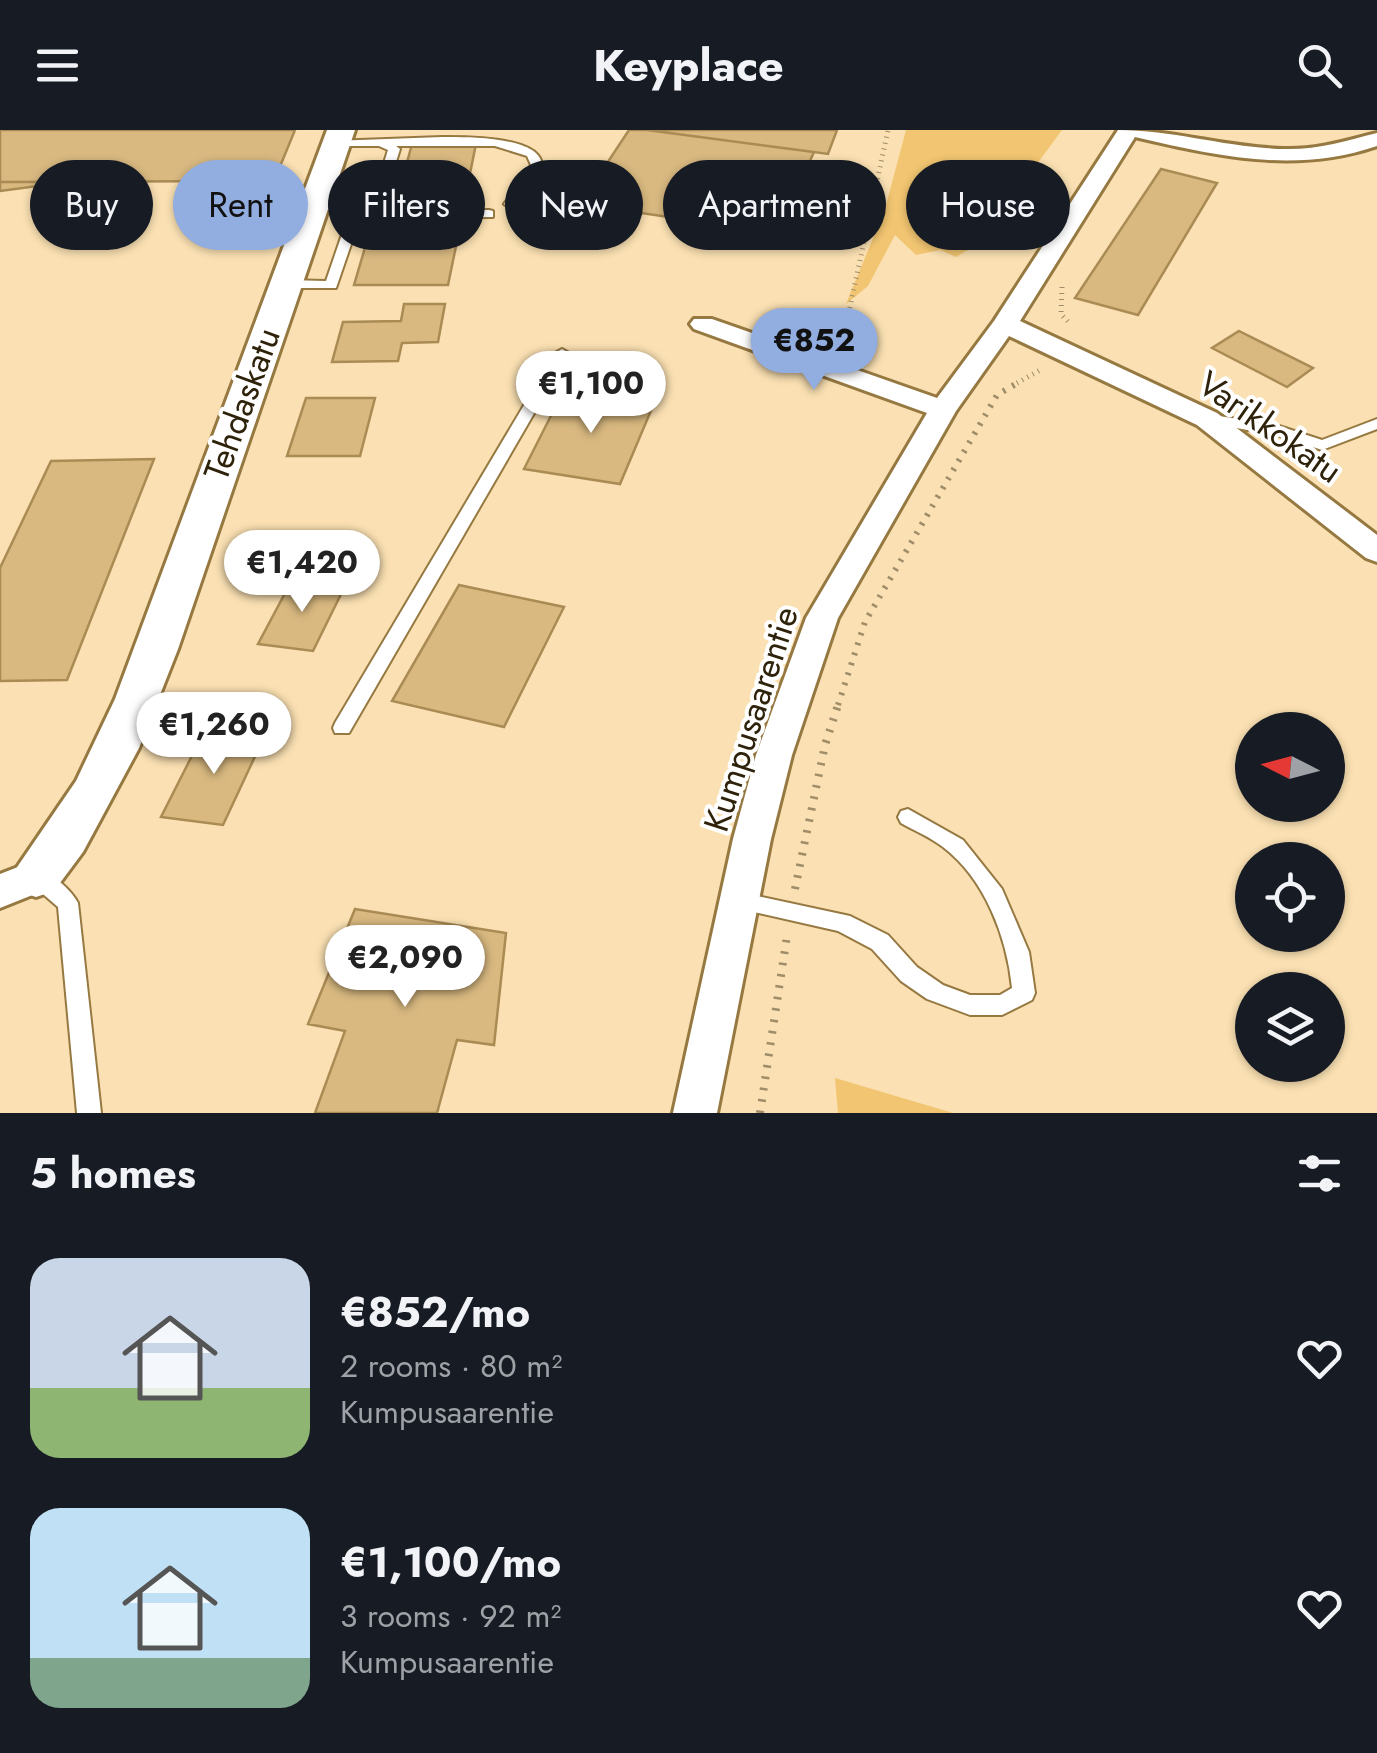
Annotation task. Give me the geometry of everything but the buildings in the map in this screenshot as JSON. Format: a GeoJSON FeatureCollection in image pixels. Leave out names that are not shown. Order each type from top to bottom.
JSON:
{"type":"FeatureCollection","features":[{"type":"Feature","properties":{"kind":"street"},"geometry":{"type":"LineString","coordinates":[[1130,130],[1264,156],[1316,156],[1355,149],[1377,139]]}},
{"type":"Feature","properties":{"kind":"street","name":"Kumpusaarentie"},"geometry":{"type":"LineString","coordinates":[[696,1113],[739,901],[774,755],[822,618],[944,409],[1005,324],[1130,130]]}},
{"type":"Feature","properties":{"kind":"street","name":"Tehdaskatu"},"geometry":{"type":"LineString","coordinates":[[18,884],[59,850],[90,798],[134,704],[338,136]]}},
{"type":"Feature","properties":{"kind":"street"},"geometry":{"type":"LineString","coordinates":[[703,324],[944,409]]}},
{"type":"Feature","properties":{"kind":"street","name":"Varikkokatu"},"geometry":{"type":"LineString","coordinates":[[1005,324],[1207,419],[1377,552]]}},
{"type":"Feature","properties":{"kind":"lane"},"geometry":{"type":"LineString","coordinates":[[338,136],[381,143],[522,146],[537,160]]}},
{"type":"Feature","properties":{"kind":"lane"},"geometry":{"type":"LineString","coordinates":[[310,210],[363,206],[380,197],[394,149],[381,143]]}},
{"type":"Feature","properties":{"kind":"lane"},"geometry":{"type":"LineString","coordinates":[[310,210],[328,212]]}},
{"type":"Feature","properties":{"kind":"lane"},"geometry":{"type":"LineString","coordinates":[[286,284],[330,285],[342,250]]}},
{"type":"Feature","properties":{"kind":"lane"},"geometry":{"type":"LineString","coordinates":[[342,728],[562,353]]}},
{"type":"Feature","properties":{"kind":"lane"},"geometry":{"type":"LineString","coordinates":[[1207,419],[1279,431],[1322,444],[1377,424]]}},
{"type":"Feature","properties":{"kind":"lane"},"geometry":{"type":"LineString","coordinates":[[739,901],[842,923],[880,942],[922,983],[970,1005],[1002,1006],[1024,993],[1022,964],[1012,927],[955,845],[908,817]]}},
{"type":"Feature","properties":{"kind":"lane","name":"Tehdaskatu"},"geometry":{"type":"LineString","coordinates":[[18,884],[68,904],[89,1113]]}},
{"type":"Feature","properties":{"kind":"path"},"geometry":{"type":"LineString","coordinates":[[836,371],[888,130]]}},
{"type":"Feature","properties":{"kind":"path"},"geometry":{"type":"LineString","coordinates":[[760,1113],[790,912],[825,744],[865,622],[997,395],[1018,379],[1044,368],[1071,326],[1060,314],[1058,301],[1065,271]]}},
{"type":"Feature","properties":{"kind":"shaded area"},"geometry":{"type":"Polygon","coordinates":[[[906,130],[1062,130],[1040,160],[906,160],[906,245],[895,235],[868,286],[846,304],[868,250],[886,250],[886,205],[906,130]]]}},
{"type":"Feature","properties":{"kind":"shaded area"},"geometry":{"type":"Polygon","coordinates":[[[911,250],[940,250],[916,255],[911,250]]]}},
{"type":"Feature","properties":{"kind":"shaded area"},"geometry":{"type":"Polygon","coordinates":[[[940,250],[968,250],[956,257],[940,250]]]}},
{"type":"Feature","properties":{"kind":"shaded area"},"geometry":{"type":"Polygon","coordinates":[[[835,1078],[953,1113],[838,1113],[835,1078]]]}}]}
